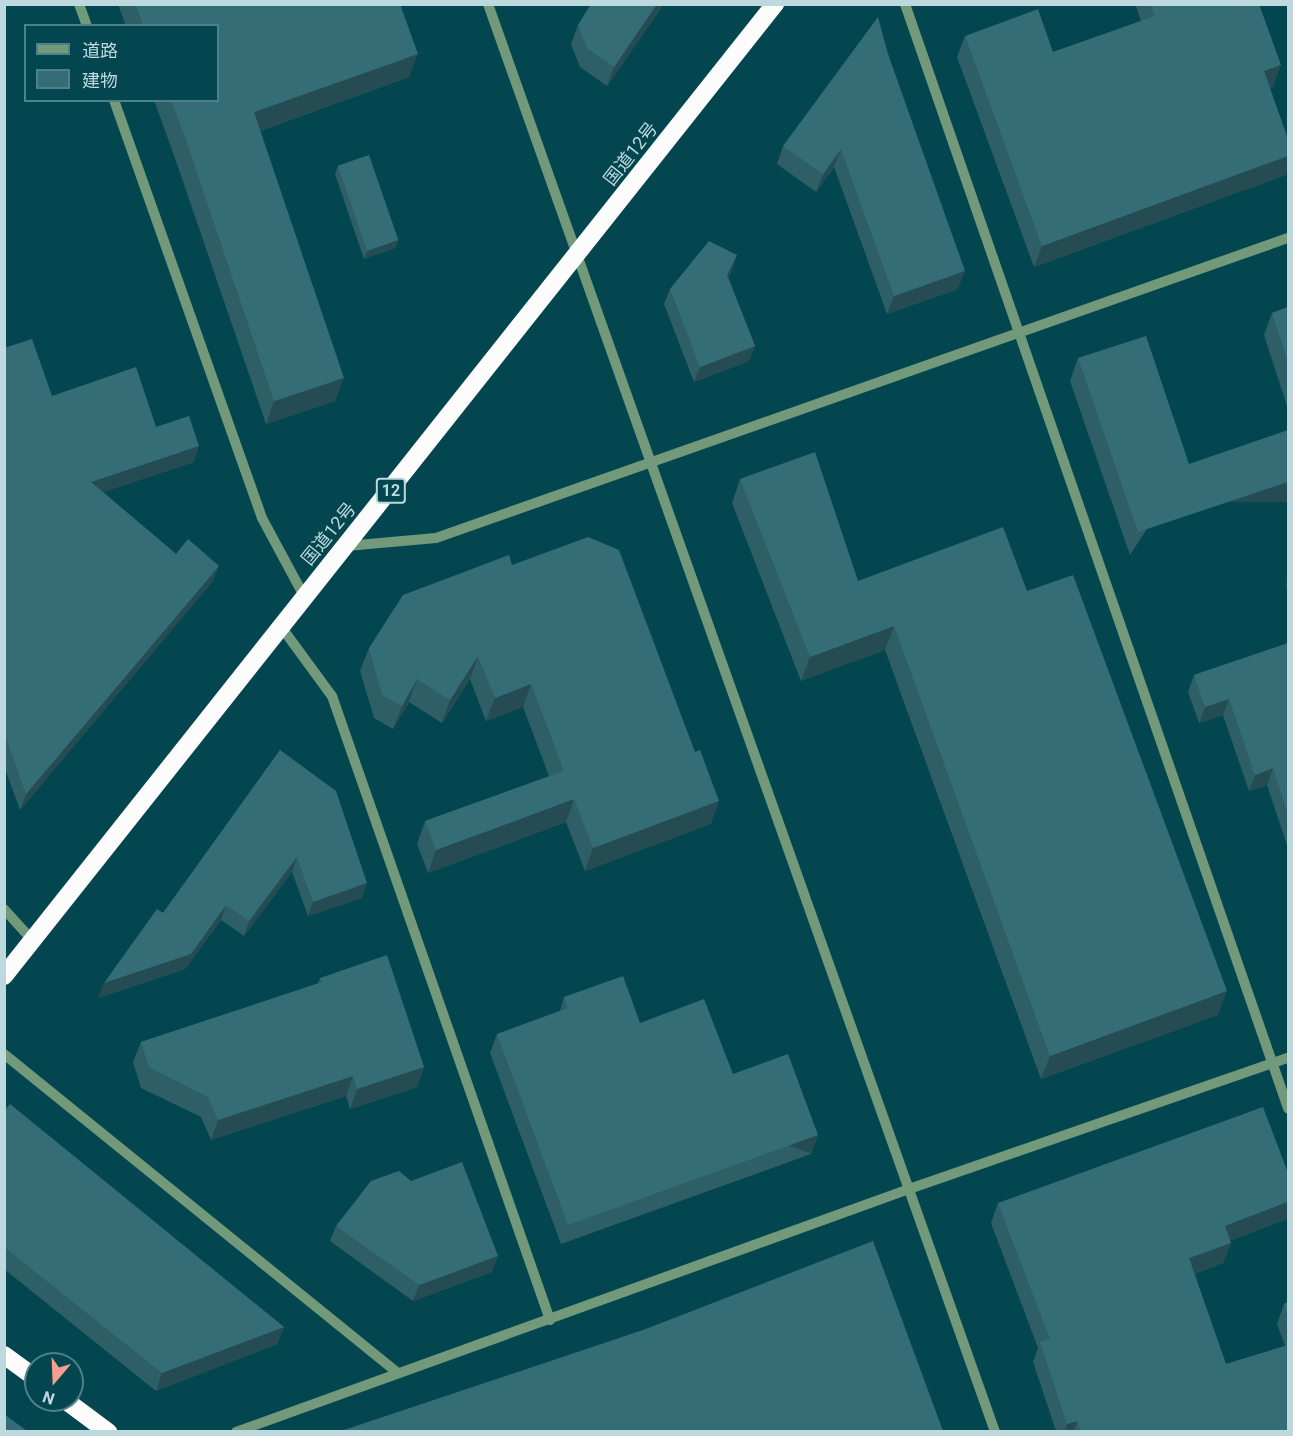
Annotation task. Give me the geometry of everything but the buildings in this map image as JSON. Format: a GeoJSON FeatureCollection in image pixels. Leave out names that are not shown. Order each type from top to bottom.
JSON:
{"type":"FeatureCollection","features":[{"type":"Feature","properties":{"kind":"highway","name":"国道12号"},"geometry":{"type":"LineString","coordinates":[[4,976],[576,259],[775,4]]}},
{"type":"Feature","properties":{"kind":"highway"},"geometry":{"type":"LineString","coordinates":[[4,1355],[24,1369]]}},
{"type":"Feature","properties":{"kind":"highway"},"geometry":{"type":"LineString","coordinates":[[82,1412],[108,1431]]}},
{"type":"Feature","properties":{"kind":"street"},"geometry":{"type":"LineString","coordinates":[[79,4],[86,24]]}},
{"type":"Feature","properties":{"kind":"street"},"geometry":{"type":"LineString","coordinates":[[488,4],[576,259],[651,462],[995,1431]]}},
{"type":"Feature","properties":{"kind":"street"},"geometry":{"type":"LineString","coordinates":[[905,4],[1017,334],[1288,1108]]}},
{"type":"Feature","properties":{"kind":"street"},"geometry":{"type":"LineString","coordinates":[[115,102],[262,518],[305,598]]}},
{"type":"Feature","properties":{"kind":"street"},"geometry":{"type":"LineString","coordinates":[[347,546],[436,538],[1288,238]]}},
{"type":"Feature","properties":{"kind":"street"},"geometry":{"type":"LineString","coordinates":[[282,628],[332,696],[550,1320]]}},
{"type":"Feature","properties":{"kind":"street"},"geometry":{"type":"LineString","coordinates":[[4,909],[33,941]]}},
{"type":"Feature","properties":{"kind":"street"},"geometry":{"type":"LineString","coordinates":[[4,1054],[398,1373]]}},
{"type":"Feature","properties":{"kind":"street"},"geometry":{"type":"LineString","coordinates":[[236,1431],[909,1189],[1288,1058]]}}]}
